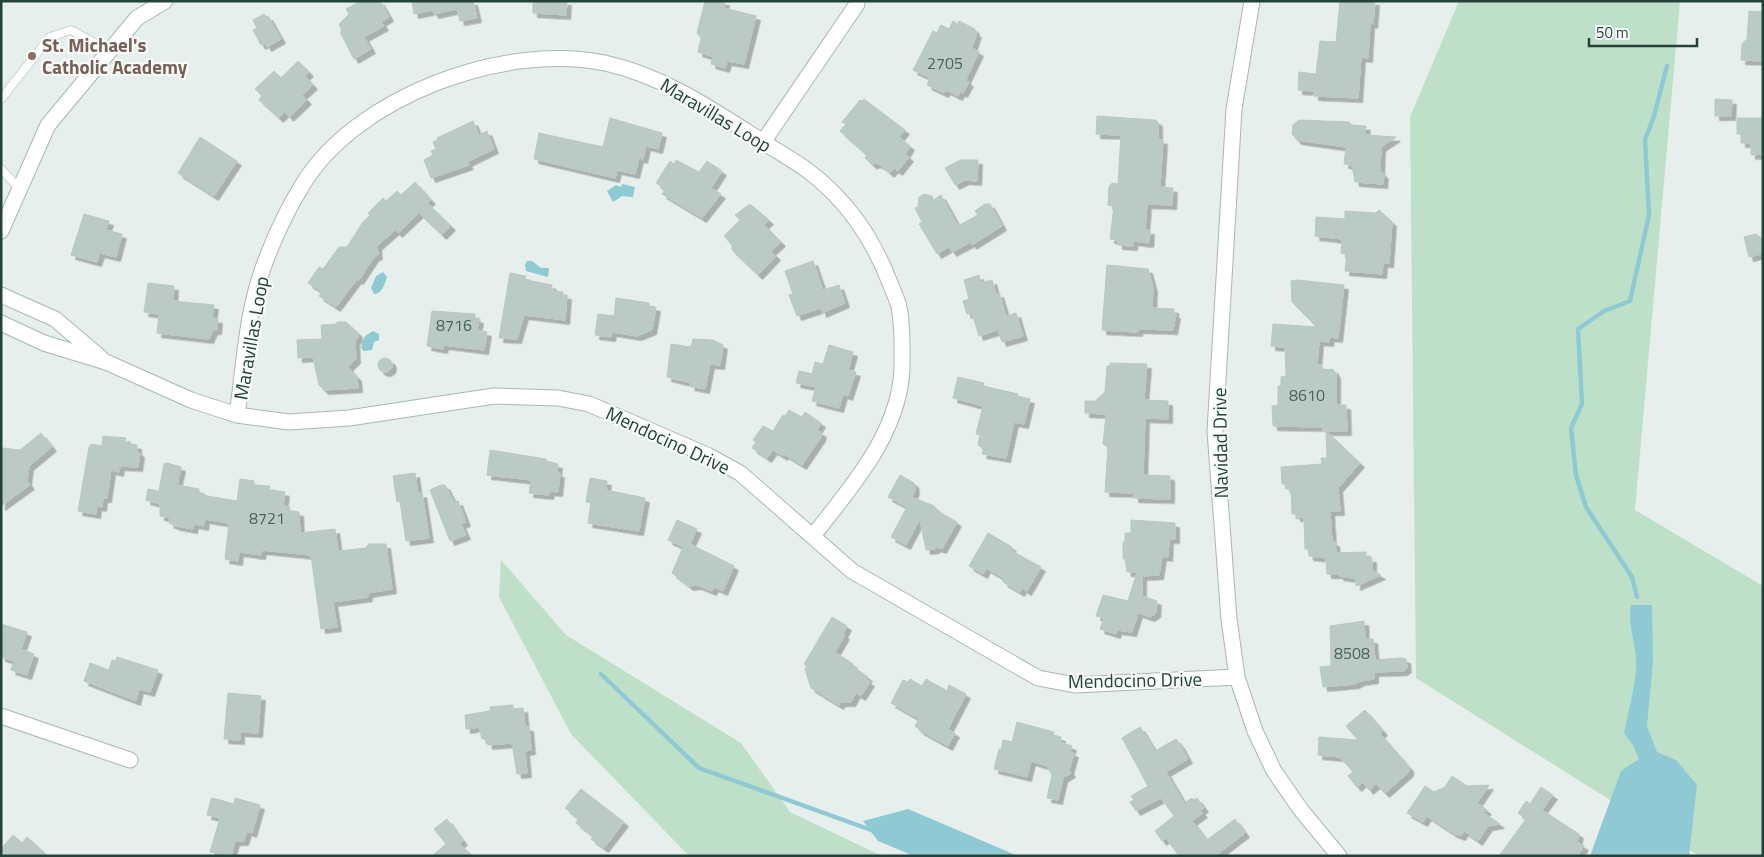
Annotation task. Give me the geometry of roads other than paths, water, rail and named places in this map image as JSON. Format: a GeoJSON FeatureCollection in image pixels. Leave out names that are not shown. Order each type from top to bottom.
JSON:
{"type":"FeatureCollection","features":[{"type":"Feature","properties":{"kind":"street","name":"Navidad Drive"},"geometry":{"type":"LineString","coordinates":[[1252,1],[1234,109],[1216,431],[1229,619],[1237,677],[1255,731],[1274,771],[1301,810],[1339,856]]}},
{"type":"Feature","properties":{"kind":"street"},"geometry":{"type":"LineString","coordinates":[[1,231],[48,125],[137,18],[155,4]]}},
{"type":"Feature","properties":{"kind":"street"},"geometry":{"type":"LineString","coordinates":[[763,142],[857,4]]}},
{"type":"Feature","properties":{"kind":"street","name":"Maravillas Loop"},"geometry":{"type":"LineString","coordinates":[[237,415],[250,317],[262,269],[282,224],[304,182],[330,152],[355,128],[401,98],[448,78],[495,64],[542,60],[602,63],[659,80],[686,93],[807,170],[853,213],[873,244],[899,306],[902,372],[896,400],[883,436],[860,476],[813,536]]}},
{"type":"Feature","properties":{"kind":"street","name":"Mendocino Drive"},"geometry":{"type":"LineString","coordinates":[[1,295],[55,319],[106,362]]}},
{"type":"Feature","properties":{"kind":"street","name":"Mendocino Drive"},"geometry":{"type":"LineString","coordinates":[[1,323],[44,343],[106,362],[191,400],[237,415],[289,422],[339,418],[494,396],[558,398],[589,404],[709,456],[740,473],[852,571],[1038,678],[1075,685],[1237,677]]}},
{"type":"Feature","properties":{"kind":"street"},"geometry":{"type":"LineString","coordinates":[[1,716],[130,760]]}},
{"type":"Feature","properties":{"kind":"lane"},"geometry":{"type":"LineString","coordinates":[[1,99],[50,37],[71,30],[110,51]]}},
{"type":"Feature","properties":{"kind":"lane"},"geometry":{"type":"LineString","coordinates":[[1,169],[20,188]]}},
{"type":"Feature","properties":{"kind":"water"},"geometry":{"type":"Polygon","coordinates":[[[623,184],[635,187],[633,197],[622,196],[613,202],[607,191],[616,185],[620,187],[623,184]]]}},
{"type":"Feature","properties":{"kind":"water"},"geometry":{"type":"Polygon","coordinates":[[[527,261],[532,261],[541,268],[549,268],[548,277],[526,271],[525,265],[527,261]]]}},
{"type":"Feature","properties":{"kind":"water"},"geometry":{"type":"Polygon","coordinates":[[[383,272],[387,277],[385,283],[379,293],[374,294],[371,288],[376,276],[383,272]]]}},
{"type":"Feature","properties":{"kind":"water"},"geometry":{"type":"Polygon","coordinates":[[[373,331],[379,334],[379,340],[374,342],[372,350],[363,351],[361,347],[365,336],[373,331]]]}},
{"type":"Feature","properties":{"kind":"water"},"geometry":{"type":"Polygon","coordinates":[[[1631,605],[1652,605],[1653,661],[1647,726],[1657,752],[1676,760],[1697,785],[1689,856],[1590,856],[1621,771],[1639,759],[1633,745],[1624,733],[1636,671],[1630,621],[1631,605]]]}},
{"type":"Feature","properties":{"kind":"water"},"geometry":{"type":"Polygon","coordinates":[[[908,809],[1018,856],[914,856],[878,841],[863,821],[908,809]]]}},
{"type":"Feature","properties":{"kind":"waterway"},"geometry":{"type":"LineString","coordinates":[[1637,597],[1632,577],[1586,507],[1576,475],[1571,428],[1582,404],[1578,329],[1604,311],[1630,301],[1649,215],[1645,140],[1654,116],[1667,66]]}},
{"type":"Feature","properties":{"kind":"waterway"},"geometry":{"type":"LineString","coordinates":[[601,674],[699,768],[874,831]]}},
{"type":"Feature","properties":{"kind":"place","name":"St. Michael's Catholic Academy"},"geometry":{"type":"Point","coordinates":[32,56]}}]}
